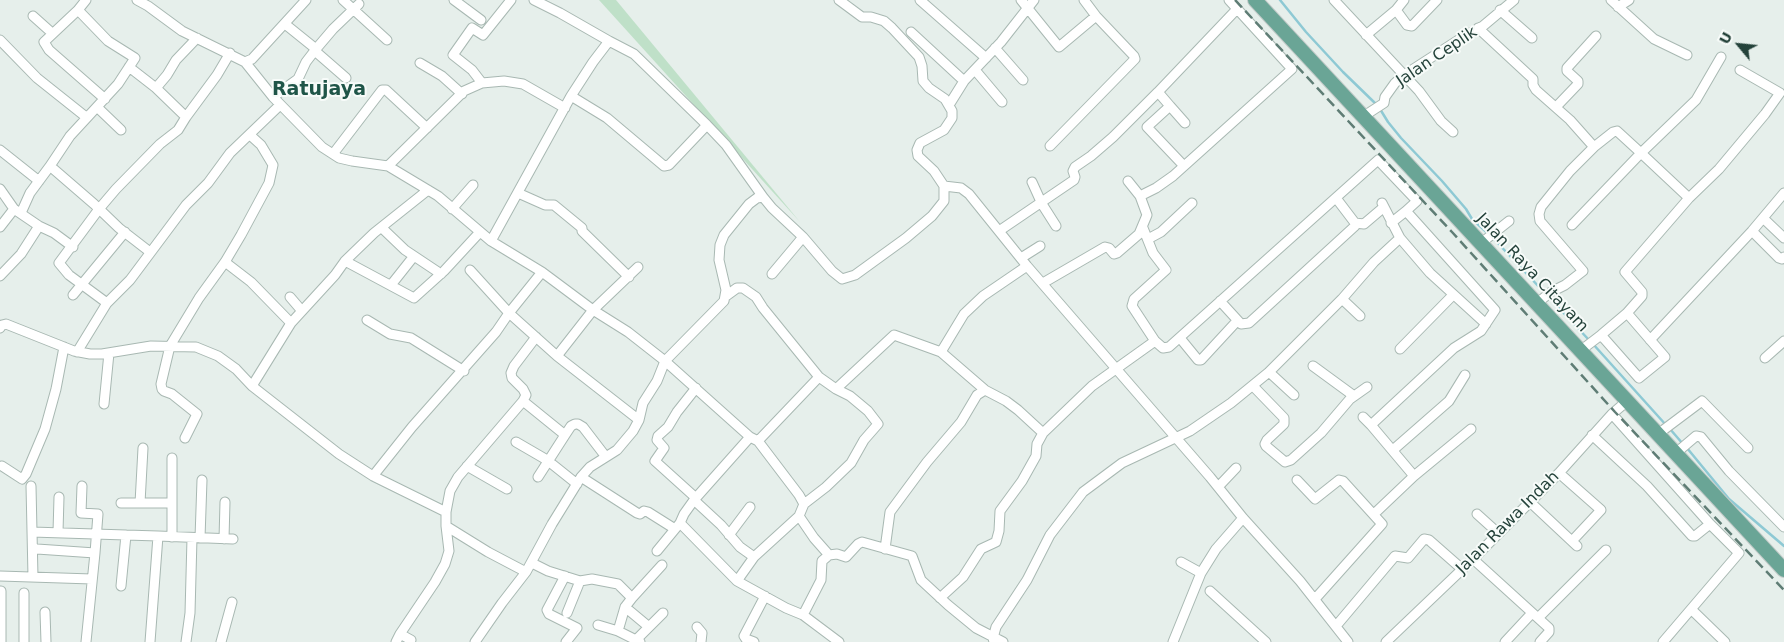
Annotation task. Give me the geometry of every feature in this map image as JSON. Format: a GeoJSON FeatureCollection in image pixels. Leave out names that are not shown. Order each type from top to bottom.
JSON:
{"type":"FeatureCollection","features":[{"type":"Feature","properties":{"kind":"main road","name":"Jalan Raya Citayam"},"geometry":{"type":"LineString","coordinates":[[1254,0],[1368,114],[1539,302],[1591,342],[1626,402],[1664,429],[1678,451],[1784,570]]}},
{"type":"Feature","properties":{"kind":"street"},"geometry":{"type":"LineString","coordinates":[[86,0],[44,42],[49,50],[104,99]]}},
{"type":"Feature","properties":{"kind":"street"},"geometry":{"type":"LineString","coordinates":[[137,0],[182,31],[245,62],[280,105],[322,147],[332,154],[352,161],[388,166],[438,196],[491,241],[542,272],[593,310],[628,332],[665,361],[754,439],[799,494],[804,504]]}},
{"type":"Feature","properties":{"kind":"street"},"geometry":{"type":"LineString","coordinates":[[245,62],[252,59],[306,0]]}},
{"type":"Feature","properties":{"kind":"street"},"geometry":{"type":"LineString","coordinates":[[342,0],[356,6],[387,40]]}},
{"type":"Feature","properties":{"kind":"street"},"geometry":{"type":"LineString","coordinates":[[454,0],[481,20]]}},
{"type":"Feature","properties":{"kind":"street"},"geometry":{"type":"LineString","coordinates":[[482,83],[477,74],[453,55],[472,28],[484,35],[511,0]]}},
{"type":"Feature","properties":{"kind":"street"},"geometry":{"type":"LineString","coordinates":[[534,0],[560,12],[634,54],[707,124],[726,146],[772,208],[803,237],[839,278],[846,279],[883,256],[932,216],[944,201],[944,186],[934,171],[918,156],[917,150],[920,143],[935,136],[949,123],[952,111],[945,99],[929,88],[923,81],[919,57],[892,28],[884,21],[871,17],[862,17],[843,1]]}},
{"type":"Feature","properties":{"kind":"street"},"geometry":{"type":"LineString","coordinates":[[920,0],[986,58]]}},
{"type":"Feature","properties":{"kind":"street"},"geometry":{"type":"LineString","coordinates":[[949,105],[964,81],[996,48],[1024,4],[1034,0]]}},
{"type":"Feature","properties":{"kind":"street"},"geometry":{"type":"LineString","coordinates":[[1050,146],[1135,59],[1084,0]]}},
{"type":"Feature","properties":{"kind":"street"},"geometry":{"type":"LineString","coordinates":[[1140,196],[1156,188],[1184,166],[1292,69],[1229,0]]}},
{"type":"Feature","properties":{"kind":"street"},"geometry":{"type":"LineString","coordinates":[[1334,0],[1419,91],[1441,121],[1454,132]]}},
{"type":"Feature","properties":{"kind":"street"},"geometry":{"type":"LineString","coordinates":[[1366,35],[1396,10],[1404,0]]}},
{"type":"Feature","properties":{"kind":"street"},"geometry":{"type":"LineString","coordinates":[[1396,10],[1407,25],[1412,26],[1437,0]]}},
{"type":"Feature","properties":{"kind":"street","name":"Jalan Ceplik"},"geometry":{"type":"LineString","coordinates":[[1368,114],[1384,104],[1384,97],[1404,75],[1483,26],[1514,0]]}},
{"type":"Feature","properties":{"kind":"street"},"geometry":{"type":"LineString","coordinates":[[1610,0],[1654,39],[1687,55]]}},
{"type":"Feature","properties":{"kind":"street"},"geometry":{"type":"LineString","coordinates":[[1618,7],[1629,0]]}},
{"type":"Feature","properties":{"kind":"street"},"geometry":{"type":"LineString","coordinates":[[1024,4],[1060,47],[1096,16]]}},
{"type":"Feature","properties":{"kind":"street"},"geometry":{"type":"LineString","coordinates":[[273,97],[298,79],[306,62],[356,6]]}},
{"type":"Feature","properties":{"kind":"street"},"geometry":{"type":"LineString","coordinates":[[999,231],[1042,204],[1074,180],[1073,171],[1075,167],[1113,137],[1237,9]]}},
{"type":"Feature","properties":{"kind":"street"},"geometry":{"type":"LineString","coordinates":[[0,227],[18,211],[70,136],[118,84],[135,58],[108,41],[78,10]]}},
{"type":"Feature","properties":{"kind":"street"},"geometry":{"type":"LineString","coordinates":[[1500,10],[1532,38]]}},
{"type":"Feature","properties":{"kind":"street"},"geometry":{"type":"LineString","coordinates":[[33,16],[52,32]]}},
{"type":"Feature","properties":{"kind":"street"},"geometry":{"type":"LineString","coordinates":[[285,24],[346,78]]}},
{"type":"Feature","properties":{"kind":"street"},"geometry":{"type":"LineString","coordinates":[[1478,28],[1533,79],[1533,85],[1536,90],[1556,107],[1594,147]]}},
{"type":"Feature","properties":{"kind":"street"},"geometry":{"type":"LineString","coordinates":[[911,32],[964,81]]}},
{"type":"Feature","properties":{"kind":"street"},"geometry":{"type":"LineString","coordinates":[[1556,107],[1578,84],[1578,81],[1567,71],[1567,68],[1596,36]]}},
{"type":"Feature","properties":{"kind":"street"},"geometry":{"type":"LineString","coordinates":[[156,88],[176,60],[197,38]]}},
{"type":"Feature","properties":{"kind":"street"},"geometry":{"type":"LineString","coordinates":[[0,40],[37,78],[86,117]]}},
{"type":"Feature","properties":{"kind":"street"},"geometry":{"type":"LineString","coordinates":[[491,241],[571,96],[609,41]]}},
{"type":"Feature","properties":{"kind":"street"},"geometry":{"type":"LineString","coordinates":[[996,48],[1023,80]]}},
{"type":"Feature","properties":{"kind":"street"},"geometry":{"type":"LineString","coordinates":[[107,303],[69,275],[59,263],[116,189],[160,144],[178,130],[230,53]]}},
{"type":"Feature","properties":{"kind":"street"},"geometry":{"type":"LineString","coordinates":[[1572,225],[1641,153],[1696,100],[1721,57]]}},
{"type":"Feature","properties":{"kind":"street"},"geometry":{"type":"LineString","coordinates":[[420,63],[442,76],[462,94]]}},
{"type":"Feature","properties":{"kind":"street"},"geometry":{"type":"LineString","coordinates":[[129,66],[156,88],[186,117]]}},
{"type":"Feature","properties":{"kind":"street"},"geometry":{"type":"LineString","coordinates":[[975,70],[1002,102]]}},
{"type":"Feature","properties":{"kind":"street"},"geometry":{"type":"LineString","coordinates":[[1627,313],[1664,358],[1639,378],[1591,342],[1627,313],[1642,294],[1626,273],[1626,270],[1689,198],[1718,169],[1782,94],[1740,70]]}},
{"type":"Feature","properties":{"kind":"street"},"geometry":{"type":"LineString","coordinates":[[388,166],[462,94],[482,83],[504,80],[523,84],[565,108]]}},
{"type":"Feature","properties":{"kind":"street"},"geometry":{"type":"LineString","coordinates":[[332,154],[382,90],[386,90],[427,128]]}},
{"type":"Feature","properties":{"kind":"street"},"geometry":{"type":"LineString","coordinates":[[1158,92],[1185,123]]}},
{"type":"Feature","properties":{"kind":"street"},"geometry":{"type":"LineString","coordinates":[[571,96],[607,118],[664,166],[669,165],[707,124]]}},
{"type":"Feature","properties":{"kind":"street"},"geometry":{"type":"LineString","coordinates":[[77,352],[107,303],[130,280],[186,205],[208,183],[230,153],[280,105]]}},
{"type":"Feature","properties":{"kind":"street"},"geometry":{"type":"LineString","coordinates":[[1170,106],[1147,128],[1184,166]]}},
{"type":"Feature","properties":{"kind":"street"},"geometry":{"type":"LineString","coordinates":[[98,107],[121,130]]}},
{"type":"Feature","properties":{"kind":"street"},"geometry":{"type":"LineString","coordinates":[[1539,302],[1551,292],[1580,275],[1583,270],[1540,221],[1541,207],[1570,171],[1594,147],[1614,132],[1617,131],[1689,198]]}},
{"type":"Feature","properties":{"kind":"street"},"geometry":{"type":"LineString","coordinates":[[185,438],[197,414],[172,394],[162,389],[170,346],[199,298],[242,235],[270,183],[272,165],[260,145],[250,135]]}},
{"type":"Feature","properties":{"kind":"street"},"geometry":{"type":"LineString","coordinates":[[0,150],[39,181]]}},
{"type":"Feature","properties":{"kind":"street"},"geometry":{"type":"LineString","coordinates":[[1143,228],[1154,253],[1166,270],[1134,299],[1132,306],[1155,341],[1166,349],[1378,160],[1417,201],[1391,222]]}},
{"type":"Feature","properties":{"kind":"street"},"geometry":{"type":"LineString","coordinates":[[50,166],[150,252]]}},
{"type":"Feature","properties":{"kind":"street"},"geometry":{"type":"LineString","coordinates":[[1043,283],[1105,247],[1108,247],[1114,254],[1117,253],[1139,234],[1147,215],[1140,196],[1128,181]]}},
{"type":"Feature","properties":{"kind":"street"},"geometry":{"type":"LineString","coordinates":[[1032,182],[1042,204],[1056,226]]}},
{"type":"Feature","properties":{"kind":"street"},"geometry":{"type":"LineString","coordinates":[[452,209],[473,185]]}},
{"type":"Feature","properties":{"kind":"street"},"geometry":{"type":"LineString","coordinates":[[944,186],[961,188],[969,194],[1020,258],[1315,599],[1348,642]]}},
{"type":"Feature","properties":{"kind":"street"},"geometry":{"type":"LineString","coordinates":[[0,189],[18,211],[73,246]]}},
{"type":"Feature","properties":{"kind":"street"},"geometry":{"type":"LineString","coordinates":[[252,386],[291,324],[335,275],[345,261],[358,247],[428,190]]}},
{"type":"Feature","properties":{"kind":"street"},"geometry":{"type":"LineString","coordinates":[[518,193],[545,205],[554,205],[582,228],[582,231],[629,277]]}},
{"type":"Feature","properties":{"kind":"street"},"geometry":{"type":"LineString","coordinates":[[1650,340],[1784,193]]}},
{"type":"Feature","properties":{"kind":"street"},"geometry":{"type":"LineString","coordinates":[[726,296],[719,260],[720,245],[724,235],[749,204],[762,197]]}},
{"type":"Feature","properties":{"kind":"street"},"geometry":{"type":"LineString","coordinates":[[1336,198],[1355,223],[1364,224],[1383,205],[1400,238],[1425,268],[1486,324]]}},
{"type":"Feature","properties":{"kind":"street"},"geometry":{"type":"LineString","coordinates":[[1148,240],[1161,232],[1192,203]]}},
{"type":"Feature","properties":{"kind":"street"},"geometry":{"type":"LineString","coordinates":[[1371,425],[1454,348],[1482,331],[1495,310],[1406,211]]}},
{"type":"Feature","properties":{"kind":"street"},"geometry":{"type":"LineString","coordinates":[[1763,218],[1784,238]]}},
{"type":"Feature","properties":{"kind":"street"},"geometry":{"type":"LineString","coordinates":[[1483,241],[1509,221]]}},
{"type":"Feature","properties":{"kind":"street"},"geometry":{"type":"LineString","coordinates":[[1220,301],[1237,321],[1244,325],[1249,323],[1332,248],[1355,223]]}},
{"type":"Feature","properties":{"kind":"street"},"geometry":{"type":"LineString","coordinates":[[0,276],[29,242],[39,226]]}},
{"type":"Feature","properties":{"kind":"street"},"geometry":{"type":"LineString","coordinates":[[382,228],[414,256],[441,274]]}},
{"type":"Feature","properties":{"kind":"street"},"geometry":{"type":"LineString","coordinates":[[74,295],[125,232]]}},
{"type":"Feature","properties":{"kind":"street"},"geometry":{"type":"LineString","coordinates":[[345,261],[414,298],[441,274],[480,232]]}},
{"type":"Feature","properties":{"kind":"street"},"geometry":{"type":"LineString","coordinates":[[1755,234],[1779,258],[1782,259],[1784,257]]}},
{"type":"Feature","properties":{"kind":"street"},"geometry":{"type":"LineString","coordinates":[[772,274],[803,237]]}},
{"type":"Feature","properties":{"kind":"street"},"geometry":{"type":"LineString","coordinates":[[993,640],[996,627],[1027,580],[1050,535],[1083,492],[1122,463],[1204,422],[1231,403],[1269,372],[1400,238]]}},
{"type":"Feature","properties":{"kind":"street"},"geometry":{"type":"LineString","coordinates":[[1020,258],[1040,246]]}},
{"type":"Feature","properties":{"kind":"street"},"geometry":{"type":"LineString","coordinates":[[391,286],[414,256]]}},
{"type":"Feature","properties":{"kind":"street"},"geometry":{"type":"LineString","coordinates":[[225,262],[250,282],[291,324]]}},
{"type":"Feature","properties":{"kind":"street"},"geometry":{"type":"LineString","coordinates":[[941,352],[964,314],[983,296],[1027,266]]}},
{"type":"Feature","properties":{"kind":"street"},"geometry":{"type":"LineString","coordinates":[[557,356],[593,310],[638,267]]}},
{"type":"Feature","properties":{"kind":"street"},"geometry":{"type":"LineString","coordinates":[[470,270],[509,313],[557,356],[639,420]]}},
{"type":"Feature","properties":{"kind":"street"},"geometry":{"type":"LineString","coordinates":[[373,476],[418,420],[464,371],[542,272]]}},
{"type":"Feature","properties":{"kind":"street"},"geometry":{"type":"LineString","coordinates":[[475,642],[532,563],[552,524],[579,481],[590,467],[626,441],[639,420],[643,403],[665,361],[720,306],[726,296],[737,288],[744,288],[756,297],[819,376],[836,389],[850,396],[878,424],[864,440],[851,463],[826,487],[804,504],[799,516],[754,557],[737,581]]}},
{"type":"Feature","properties":{"kind":"street"},"geometry":{"type":"LineString","coordinates":[[1400,349],[1453,295]]}},
{"type":"Feature","properties":{"kind":"street"},"geometry":{"type":"LineString","coordinates":[[290,297],[302,311]]}},
{"type":"Feature","properties":{"kind":"street"},"geometry":{"type":"LineString","coordinates":[[1342,299],[1360,316]]}},
{"type":"Feature","properties":{"kind":"street"},"geometry":{"type":"LineString","coordinates":[[367,320],[390,334],[411,338],[464,371]]}},
{"type":"Feature","properties":{"kind":"street"},"geometry":{"type":"LineString","coordinates":[[1180,338],[1198,360],[1201,360],[1237,321]]}},
{"type":"Feature","properties":{"kind":"street"},"geometry":{"type":"LineString","coordinates":[[0,328],[6,324],[77,352],[90,354],[110,353],[151,346],[170,346],[196,347],[218,356],[236,369],[252,386],[339,454],[373,476],[446,512]]}},
{"type":"Feature","properties":{"kind":"street"},"geometry":{"type":"LineString","coordinates":[[836,389],[894,335],[941,352],[985,390],[1018,410],[1043,433]]}},
{"type":"Feature","properties":{"kind":"street"},"geometry":{"type":"LineString","coordinates":[[411,640],[398,638],[435,582],[449,552],[446,512],[450,491],[458,477],[523,401],[526,395],[524,389],[512,378],[511,374],[514,366],[536,337]]}},
{"type":"Feature","properties":{"kind":"street"},"geometry":{"type":"LineString","coordinates":[[940,598],[963,577],[981,550],[996,542],[999,532],[1000,511],[1027,473],[1036,456],[1037,444],[1043,433],[1080,396],[1155,341]]}},
{"type":"Feature","properties":{"kind":"street"},"geometry":{"type":"LineString","coordinates":[[1765,358],[1784,341]]}},
{"type":"Feature","properties":{"kind":"street"},"geometry":{"type":"LineString","coordinates":[[2,466],[22,479],[26,474],[44,429],[56,389],[64,346]]}},
{"type":"Feature","properties":{"kind":"street"},"geometry":{"type":"LineString","coordinates":[[104,404],[110,353]]}},
{"type":"Feature","properties":{"kind":"street"},"geometry":{"type":"LineString","coordinates":[[1313,366],[1354,396]]}},
{"type":"Feature","properties":{"kind":"street"},"geometry":{"type":"LineString","coordinates":[[1269,372],[1294,396]]}},
{"type":"Feature","properties":{"kind":"street"},"geometry":{"type":"LineString","coordinates":[[1393,450],[1449,401],[1465,375]]}},
{"type":"Feature","properties":{"kind":"street"},"geometry":{"type":"LineString","coordinates":[[657,552],[678,526],[695,499],[819,376]]}},
{"type":"Feature","properties":{"kind":"street"},"geometry":{"type":"LineString","coordinates":[[1252,386],[1284,418],[1284,424],[1267,440],[1266,446],[1285,462],[1291,460],[1321,433],[1354,396],[1367,388]]}},
{"type":"Feature","properties":{"kind":"street"},"geometry":{"type":"LineString","coordinates":[[696,388],[668,427],[658,436],[657,440],[664,448],[655,461],[729,535],[754,557]]}},
{"type":"Feature","properties":{"kind":"street"},"geometry":{"type":"LineString","coordinates":[[885,549],[890,512],[927,462],[961,422],[977,395],[985,390]]}},
{"type":"Feature","properties":{"kind":"street"},"geometry":{"type":"LineString","coordinates":[[523,401],[565,435]]}},
{"type":"Feature","properties":{"kind":"street"},"geometry":{"type":"LineString","coordinates":[[1664,429],[1702,401],[1748,448]]}},
{"type":"Feature","properties":{"kind":"street","name":"Jalan Rawa Indah"},"geometry":{"type":"LineString","coordinates":[[1386,642],[1559,473],[1612,414],[1626,402]]}},
{"type":"Feature","properties":{"kind":"street"},"geometry":{"type":"LineString","coordinates":[[1612,414],[1710,524],[1739,553],[1663,642]]}},
{"type":"Feature","properties":{"kind":"street"},"geometry":{"type":"LineString","coordinates":[[1363,417],[1414,476]]}},
{"type":"Feature","properties":{"kind":"street"},"geometry":{"type":"LineString","coordinates":[[538,477],[547,460],[571,426],[578,424],[583,427],[606,457]]}},
{"type":"Feature","properties":{"kind":"street"},"geometry":{"type":"LineString","coordinates":[[1374,514],[1414,476],[1471,429]]}},
{"type":"Feature","properties":{"kind":"street"},"geometry":{"type":"LineString","coordinates":[[1592,436],[1647,486],[1692,536],[1695,536],[1710,524]]}},
{"type":"Feature","properties":{"kind":"street"},"geometry":{"type":"LineString","coordinates":[[1678,451],[1696,436],[1701,437],[1729,471],[1784,527]]}},
{"type":"Feature","properties":{"kind":"street"},"geometry":{"type":"LineString","coordinates":[[516,442],[579,481],[640,514],[644,511],[648,512],[678,526],[737,581],[802,615],[839,642]]}},
{"type":"Feature","properties":{"kind":"street"},"geometry":{"type":"LineString","coordinates":[[140,503],[143,448]]}},
{"type":"Feature","properties":{"kind":"street"},"geometry":{"type":"LineString","coordinates":[[172,458],[172,537]]}},
{"type":"Feature","properties":{"kind":"street"},"geometry":{"type":"LineString","coordinates":[[467,466],[507,488]]}},
{"type":"Feature","properties":{"kind":"street"},"geometry":{"type":"LineString","coordinates":[[1218,487],[1236,468]]}},
{"type":"Feature","properties":{"kind":"street"},"geometry":{"type":"LineString","coordinates":[[1530,502],[1574,544],[1601,510],[1559,473]]}},
{"type":"Feature","properties":{"kind":"street"},"geometry":{"type":"LineString","coordinates":[[186,642],[202,480]]}},
{"type":"Feature","properties":{"kind":"street"},"geometry":{"type":"LineString","coordinates":[[1296,480],[1315,499],[1339,480],[1343,480],[1382,524],[1315,599]]}},
{"type":"Feature","properties":{"kind":"street"},"geometry":{"type":"LineString","coordinates":[[31,486],[33,577]]}},
{"type":"Feature","properties":{"kind":"street"},"geometry":{"type":"LineString","coordinates":[[82,486],[81,513],[98,514],[86,642]]}},
{"type":"Feature","properties":{"kind":"street"},"geometry":{"type":"LineString","coordinates":[[58,497],[58,532]]}},
{"type":"Feature","properties":{"kind":"street"},"geometry":{"type":"LineString","coordinates":[[121,502],[172,504]]}},
{"type":"Feature","properties":{"kind":"street"},"geometry":{"type":"LineString","coordinates":[[32,532],[229,539],[225,502]]}},
{"type":"Feature","properties":{"kind":"street"},"geometry":{"type":"LineString","coordinates":[[729,535],[750,507]]}},
{"type":"Feature","properties":{"kind":"street"},"geometry":{"type":"LineString","coordinates":[[1477,514],[1498,533]]}},
{"type":"Feature","properties":{"kind":"street"},"geometry":{"type":"LineString","coordinates":[[799,516],[814,538],[830,555]]}},
{"type":"Feature","properties":{"kind":"street"},"geometry":{"type":"LineString","coordinates":[[1173,642],[1201,573],[1216,549],[1243,518]]}},
{"type":"Feature","properties":{"kind":"street"},"geometry":{"type":"LineString","coordinates":[[446,526],[488,552],[526,572]]}},
{"type":"Feature","properties":{"kind":"street"},"geometry":{"type":"LineString","coordinates":[[122,586],[126,535]]}},
{"type":"Feature","properties":{"kind":"street"},"geometry":{"type":"LineString","coordinates":[[150,642],[158,536]]}},
{"type":"Feature","properties":{"kind":"street"},"geometry":{"type":"LineString","coordinates":[[1336,626],[1395,556],[1408,558],[1424,538],[1430,540],[1462,569]]}},
{"type":"Feature","properties":{"kind":"street"},"geometry":{"type":"LineString","coordinates":[[802,615],[821,580],[822,561],[830,555],[837,554],[846,557],[862,542],[912,556],[921,580],[940,598],[993,640],[1003,642]]}},
{"type":"Feature","properties":{"kind":"street"},"geometry":{"type":"LineString","coordinates":[[36,549],[95,554]]}},
{"type":"Feature","properties":{"kind":"street"},"geometry":{"type":"LineString","coordinates":[[1505,642],[1606,550]]}},
{"type":"Feature","properties":{"kind":"street"},"geometry":{"type":"LineString","coordinates":[[1473,559],[1550,630],[1540,642]]}},
{"type":"Feature","properties":{"kind":"street"},"geometry":{"type":"LineString","coordinates":[[1181,562],[1201,573]]}},
{"type":"Feature","properties":{"kind":"street"},"geometry":{"type":"LineString","coordinates":[[532,563],[580,582],[592,579],[618,584],[632,598]]}},
{"type":"Feature","properties":{"kind":"street"},"geometry":{"type":"LineString","coordinates":[[618,632],[625,607],[662,565]]}},
{"type":"Feature","properties":{"kind":"street"},"geometry":{"type":"LineString","coordinates":[[0,576],[92,579]]}},
{"type":"Feature","properties":{"kind":"street"},"geometry":{"type":"LineString","coordinates":[[565,576],[547,610],[549,614],[576,628]]}},
{"type":"Feature","properties":{"kind":"street"},"geometry":{"type":"LineString","coordinates":[[566,613],[580,582]]}},
{"type":"Feature","properties":{"kind":"street"},"geometry":{"type":"LineString","coordinates":[[1,591],[1,642]]}},
{"type":"Feature","properties":{"kind":"street"},"geometry":{"type":"LineString","coordinates":[[1210,591],[1266,642]]}},
{"type":"Feature","properties":{"kind":"street"},"geometry":{"type":"LineString","coordinates":[[24,593],[24,642]]}},
{"type":"Feature","properties":{"kind":"street"},"geometry":{"type":"LineString","coordinates":[[754,642],[744,636],[765,596]]}},
{"type":"Feature","properties":{"kind":"street"},"geometry":{"type":"LineString","coordinates":[[221,642],[232,602]]}},
{"type":"Feature","properties":{"kind":"street"},"geometry":{"type":"LineString","coordinates":[[625,607],[649,627]]}},
{"type":"Feature","properties":{"kind":"street"},"geometry":{"type":"LineString","coordinates":[[1692,610],[1725,642]]}},
{"type":"Feature","properties":{"kind":"street"},"geometry":{"type":"LineString","coordinates":[[45,612],[46,642]]}},
{"type":"Feature","properties":{"kind":"street"},"geometry":{"type":"LineString","coordinates":[[598,626],[639,641],[649,627],[663,613]]}},
{"type":"Feature","properties":{"kind":"street"},"geometry":{"type":"LineString","coordinates":[[697,627],[702,633],[701,642]]}},
{"type":"Feature","properties":{"kind":"street"},"geometry":{"type":"LineString","coordinates":[[566,642],[576,628]]}},
{"type":"Feature","properties":{"kind":"street"},"geometry":{"type":"LineString","coordinates":[[574,642],[573,637],[576,628]]}},
{"type":"Feature","properties":{"kind":"green space"},"geometry":{"type":"Polygon","coordinates":[[[599,0],[616,0],[800,222],[599,0]]]}},
{"type":"Feature","properties":{"kind":"waterway"},"geometry":{"type":"LineString","coordinates":[[1280,0],[1306,32],[1377,105]]}},
{"type":"Feature","properties":{"kind":"waterway"},"geometry":{"type":"LineString","coordinates":[[1380,109],[1401,138],[1442,181],[1472,219],[1493,238],[1589,340]]}},
{"type":"Feature","properties":{"kind":"waterway"},"geometry":{"type":"LineString","coordinates":[[1593,344],[1666,425]]}},
{"type":"Feature","properties":{"kind":"waterway"},"geometry":{"type":"LineString","coordinates":[[1670,429],[1683,444]]}},
{"type":"Feature","properties":{"kind":"waterway"},"geometry":{"type":"LineString","coordinates":[[1687,448],[1729,499],[1784,546]]}},
{"type":"Feature","properties":{"kind":"railway"},"geometry":{"type":"LineString","coordinates":[[1235,0],[1452,232],[1615,412],[1784,590]]}},
{"type":"Feature","properties":{"kind":"district","name":"Ratujaya"},"geometry":{"type":"Point","coordinates":[319,90]}}]}
